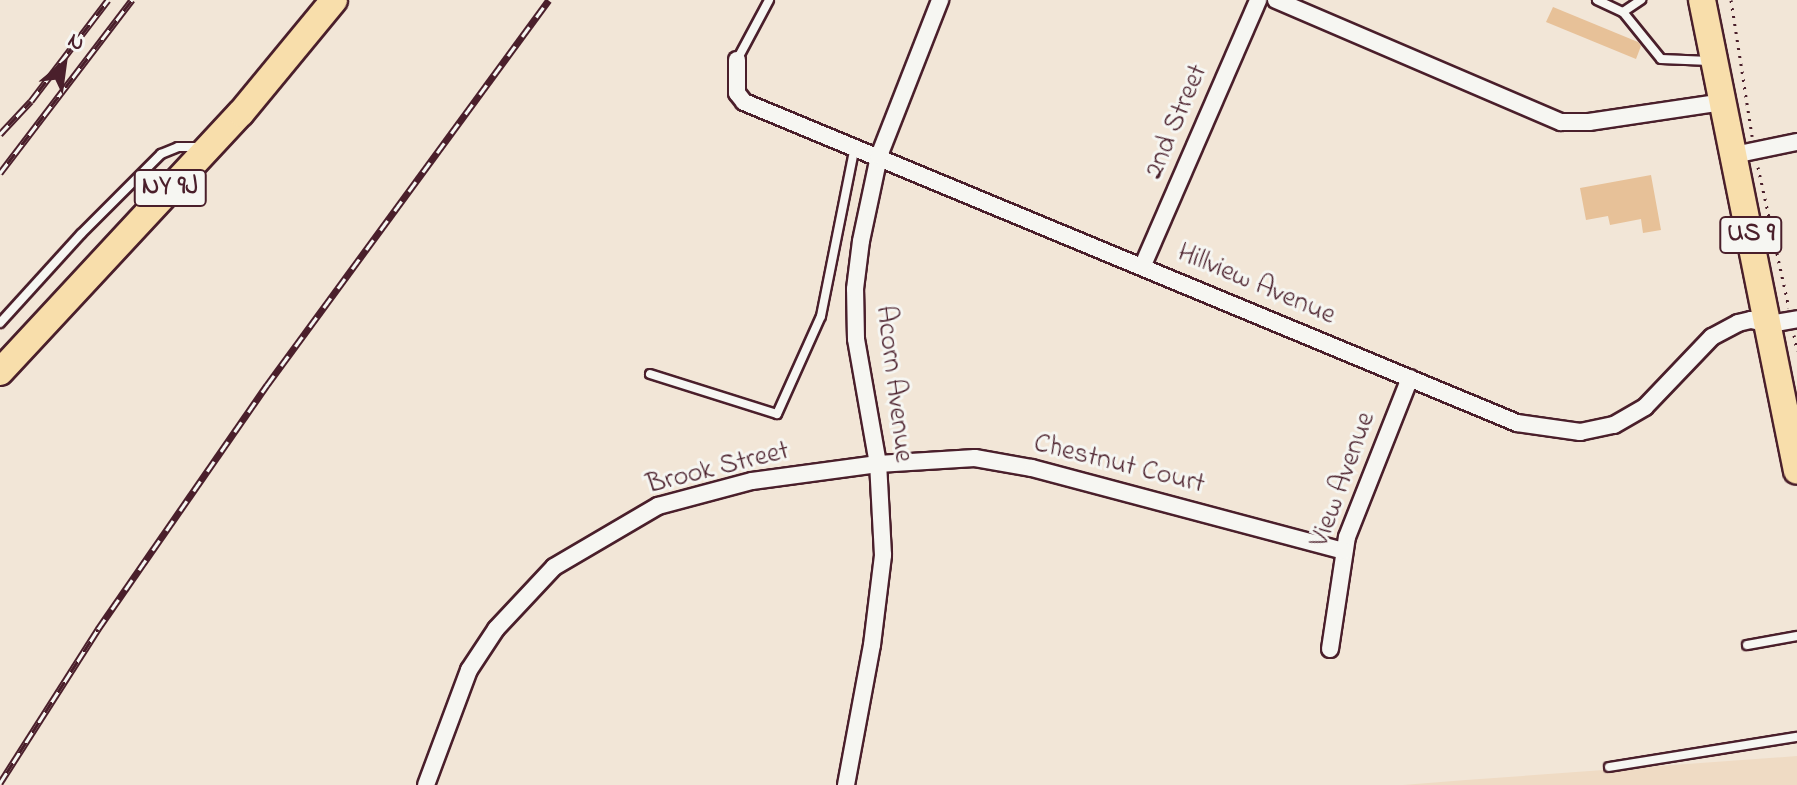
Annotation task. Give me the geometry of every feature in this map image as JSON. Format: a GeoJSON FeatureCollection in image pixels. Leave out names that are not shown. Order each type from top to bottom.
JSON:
{"type":"FeatureCollection","features":[{"type":"Feature","properties":{"kind":"main road","name":"NY 9J"},"geometry":{"type":"LineString","coordinates":[[0,372],[209,147],[334,0]]}},
{"type":"Feature","properties":{"kind":"main road","name":"US 9"},"geometry":{"type":"LineString","coordinates":[[1702,0],[1723,102],[1744,153],[1786,320],[1797,470]]}},
{"type":"Feature","properties":{"kind":"street","name":"Acorn Avenue"},"geometry":{"type":"LineString","coordinates":[[846,785],[872,645],[883,555],[878,464],[856,339],[855,289],[861,241],[879,156],[940,0]]}},
{"type":"Feature","properties":{"kind":"street","name":"2nd Street"},"geometry":{"type":"LineString","coordinates":[[1143,265],[1258,0]]}},
{"type":"Feature","properties":{"kind":"street"},"geometry":{"type":"LineString","coordinates":[[1276,0],[1561,122],[1589,122],[1723,102]]}},
{"type":"Feature","properties":{"kind":"street","name":"Hillview Avenue"},"geometry":{"type":"LineString","coordinates":[[737,60],[740,99],[1517,423],[1566,432],[1593,431],[1633,417],[1712,337],[1738,323],[1751,320],[1786,320]]}},
{"type":"Feature","properties":{"kind":"street"},"geometry":{"type":"LineString","coordinates":[[1744,153],[1797,142]]}},
{"type":"Feature","properties":{"kind":"street","name":"View Avenue"},"geometry":{"type":"LineString","coordinates":[[1330,649],[1344,551],[1353,518],[1410,378]]}},
{"type":"Feature","properties":{"kind":"street","name":"Chestnut Court"},"geometry":{"type":"LineString","coordinates":[[878,464],[975,458],[1032,468],[1344,551]]}},
{"type":"Feature","properties":{"kind":"street","name":"Brook Street"},"geometry":{"type":"LineString","coordinates":[[426,785],[469,670],[496,629],[554,567],[658,506],[752,481],[878,464]]}},
{"type":"Feature","properties":{"kind":"lane"},"geometry":{"type":"LineString","coordinates":[[737,60],[769,0]]}},
{"type":"Feature","properties":{"kind":"lane"},"geometry":{"type":"LineString","coordinates":[[1597,0],[1623,12],[1661,59],[1714,62]]}},
{"type":"Feature","properties":{"kind":"lane"},"geometry":{"type":"LineString","coordinates":[[1623,12],[1641,0]]}},
{"type":"Feature","properties":{"kind":"lane"},"geometry":{"type":"LineString","coordinates":[[650,374],[777,414],[821,316],[855,145]]}},
{"type":"Feature","properties":{"kind":"lane"},"geometry":{"type":"LineString","coordinates":[[0,323],[81,234],[161,154],[178,147],[209,147]]}},
{"type":"Feature","properties":{"kind":"lane"},"geometry":{"type":"LineString","coordinates":[[1747,645],[1797,636]]}},
{"type":"Feature","properties":{"kind":"lane"},"geometry":{"type":"LineString","coordinates":[[1609,767],[1797,737]]}},
{"type":"Feature","properties":{"kind":"path"},"geometry":{"type":"LineString","coordinates":[[1731,0],[1744,153],[1786,320],[1797,351]]}},
{"type":"Feature","properties":{"kind":"shaded area"},"geometry":{"type":"Polygon","coordinates":[[[1797,756],[1797,785],[1403,785],[1466,780],[1797,756]]]}},
{"type":"Feature","properties":{"kind":"building"},"geometry":{"type":"Polygon","coordinates":[[[1553,7],[1638,42],[1641,46],[1636,59],[1546,22],[1553,7]]]}},
{"type":"Feature","properties":{"kind":"building"},"geometry":{"type":"Polygon","coordinates":[[[1651,175],[1661,230],[1643,233],[1641,219],[1610,225],[1608,216],[1586,220],[1580,188],[1651,175]]]}},
{"type":"Feature","properties":{"kind":"railway"},"geometry":{"type":"LineString","coordinates":[[0,134],[31,101],[108,0]]}},
{"type":"Feature","properties":{"kind":"railway"},"geometry":{"type":"LineString","coordinates":[[0,173],[132,0]]}},
{"type":"Feature","properties":{"kind":"railway"},"geometry":{"type":"LineString","coordinates":[[0,783],[98,629],[267,385],[549,0]]}}]}
